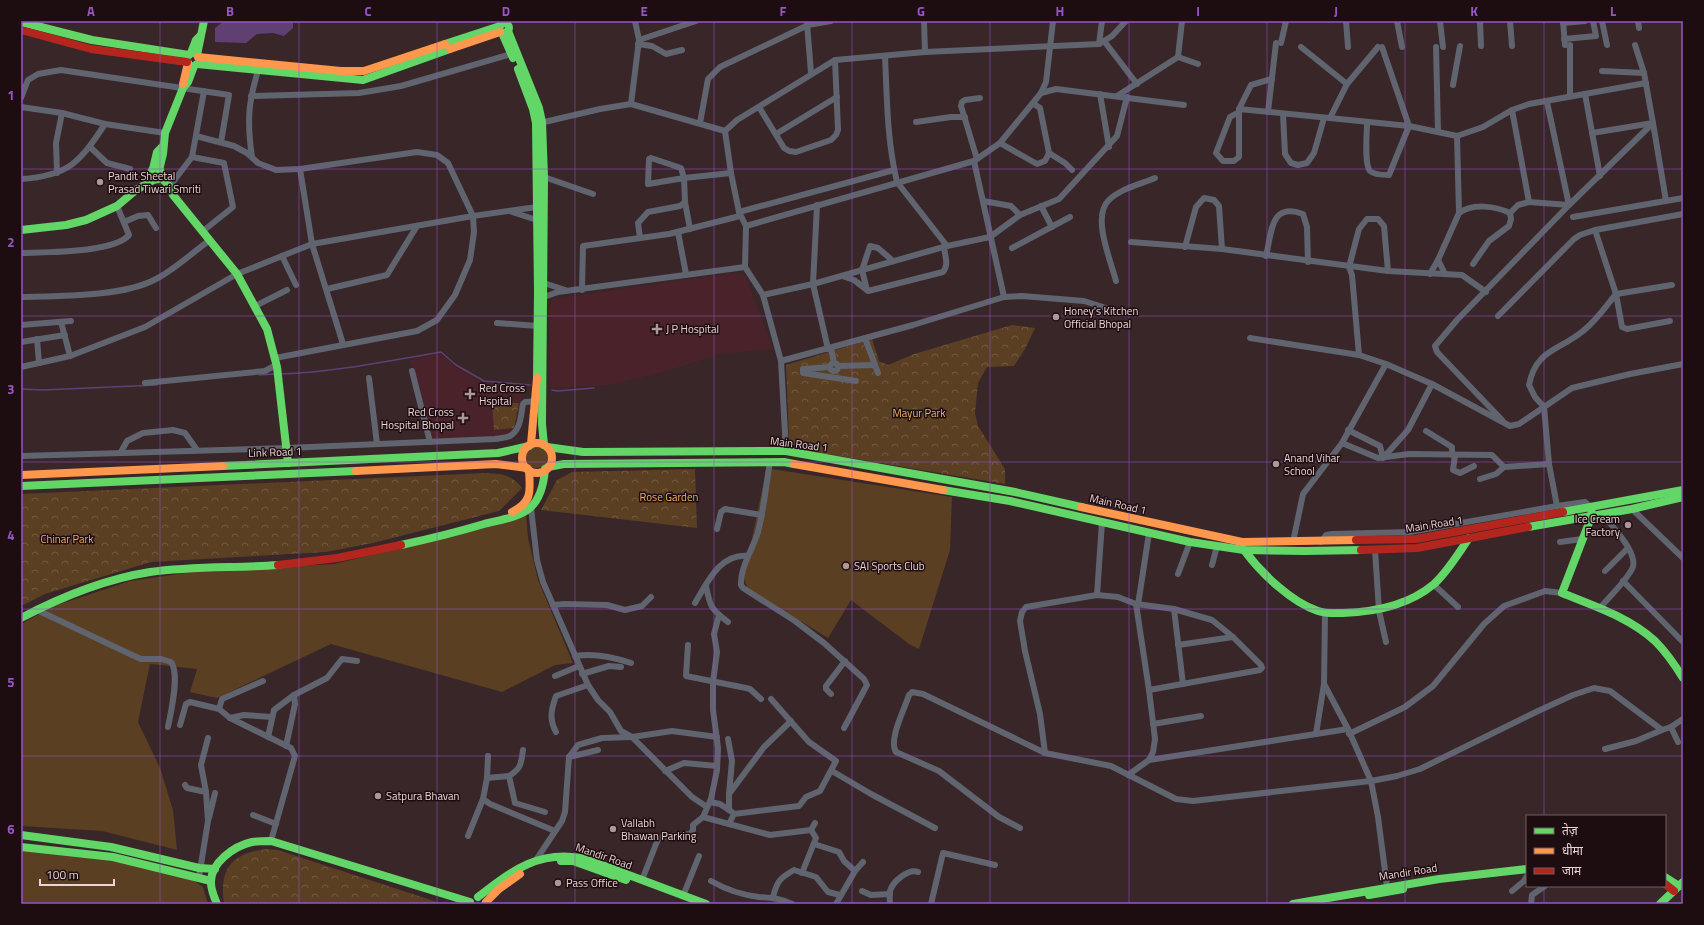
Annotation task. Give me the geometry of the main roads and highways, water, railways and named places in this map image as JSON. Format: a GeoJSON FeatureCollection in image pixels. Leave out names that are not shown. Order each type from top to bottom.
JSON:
{"type":"FeatureCollection","features":[{"type":"Feature","properties":{"kind":"waterway"},"geometry":{"type":"LineString","coordinates":[[281,374],[341,369],[441,352],[456,365],[484,381],[530,385]]}},
{"type":"Feature","properties":{"kind":"waterway"},"geometry":{"type":"LineString","coordinates":[[259,375],[275,374]]}},
{"type":"Feature","properties":{"kind":"waterway"},"geometry":{"type":"LineString","coordinates":[[21,389],[43,390],[157,385]]}},
{"type":"Feature","properties":{"kind":"waterway"},"geometry":{"type":"LineString","coordinates":[[552,390],[558,391],[594,388]]}},
{"type":"Feature","properties":{"kind":"place","name":"Pandit Sheetal Prasad Tiwari Smriti"},"geometry":{"type":"Point","coordinates":[100,182]}},
{"type":"Feature","properties":{"kind":"place","name":"Honey's Kitchen Official Bhopal"},"geometry":{"type":"Point","coordinates":[1056,317]}},
{"type":"Feature","properties":{"kind":"place","name":"J P Hospital"},"geometry":{"type":"Point","coordinates":[657,329]}},
{"type":"Feature","properties":{"kind":"place","name":"Red Cross Hspital"},"geometry":{"type":"Point","coordinates":[470,394]}},
{"type":"Feature","properties":{"kind":"place","name":"Red Cross Hospital Bhopal"},"geometry":{"type":"Point","coordinates":[463,418]}},
{"type":"Feature","properties":{"kind":"place","name":"Anand Vihar School"},"geometry":{"type":"Point","coordinates":[1276,464]}},
{"type":"Feature","properties":{"kind":"place","name":"Ice Cream Factory"},"geometry":{"type":"Point","coordinates":[1628,525]}},
{"type":"Feature","properties":{"kind":"place","name":"SAI Sports Club"},"geometry":{"type":"Point","coordinates":[846,566]}},
{"type":"Feature","properties":{"kind":"place","name":"Satpura Bhavan"},"geometry":{"type":"Point","coordinates":[378,796]}},
{"type":"Feature","properties":{"kind":"place","name":"Vallabh Bhawan Parking"},"geometry":{"type":"Point","coordinates":[613,829]}},
{"type":"Feature","properties":{"kind":"place","name":"Pass Office"},"geometry":{"type":"Point","coordinates":[558,883]}},
{"type":"Feature","properties":{"kind":"park label","name":"Mayur Park"},"geometry":{"type":"Point","coordinates":[919,413]}},
{"type":"Feature","properties":{"kind":"park label","name":"Rose Garden"},"geometry":{"type":"Point","coordinates":[669,497]}},
{"type":"Feature","properties":{"kind":"park label","name":"Chinar Park"},"geometry":{"type":"Point","coordinates":[67,539]}}]}
